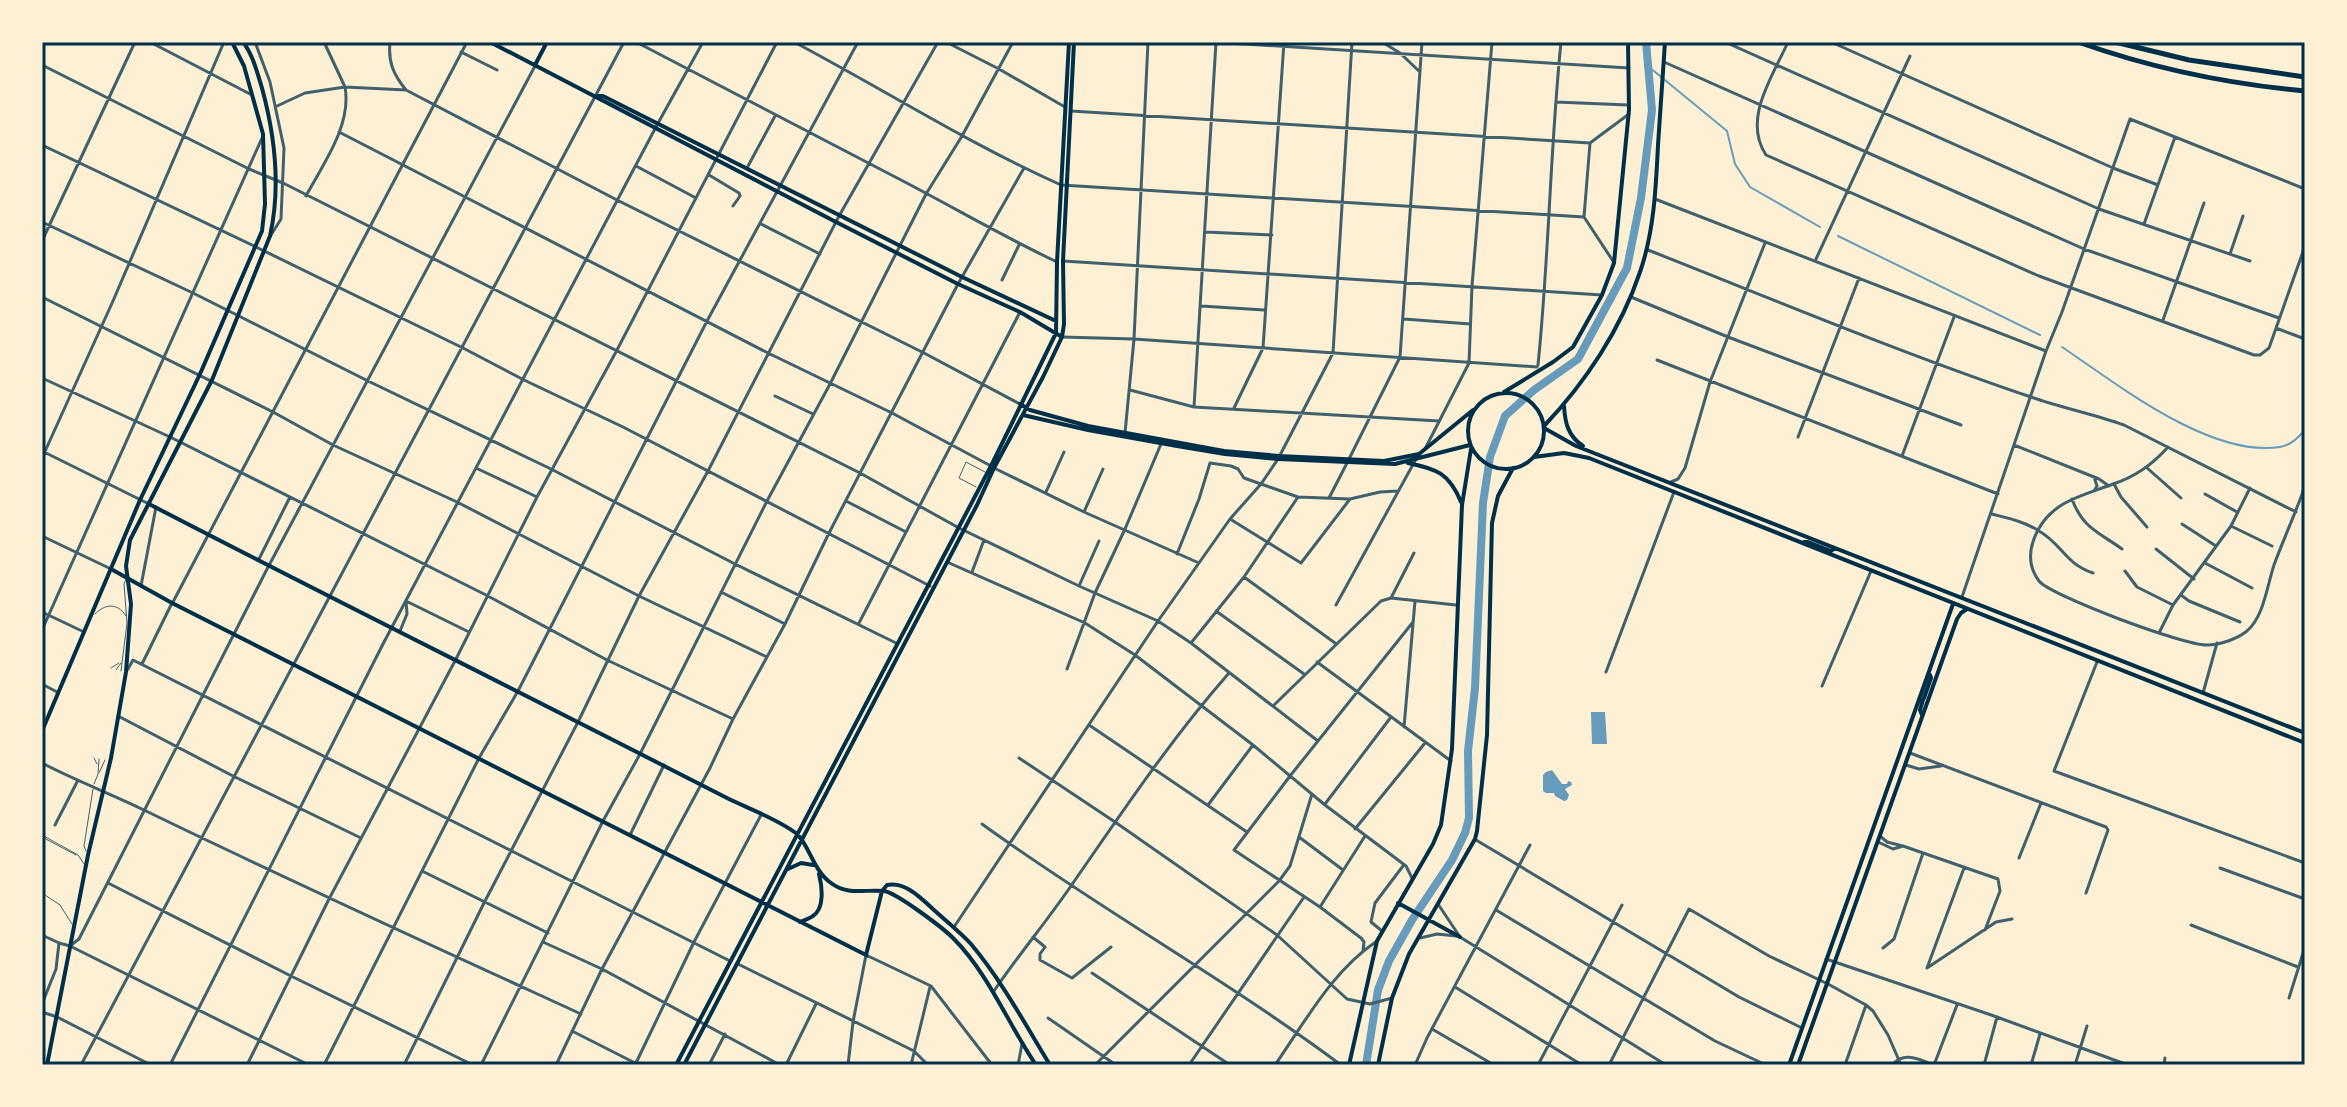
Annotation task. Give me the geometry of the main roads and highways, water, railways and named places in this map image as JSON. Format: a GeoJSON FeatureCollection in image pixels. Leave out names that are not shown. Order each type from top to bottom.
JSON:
{"type":"FeatureCollection","features":[{"type":"Feature","properties":{"kind":"highway"},"geometry":{"type":"LineString","coordinates":[[2078,42],[2170,70],[2305,91]]}},
{"type":"Feature","properties":{"kind":"highway"},"geometry":{"type":"LineString","coordinates":[[2115,42],[2189,60],[2305,77]]}},
{"type":"Feature","properties":{"kind":"main road"},"geometry":{"type":"LineString","coordinates":[[42,731],[140,500],[256,247],[265,214],[263,134],[244,66],[232,42]]}},
{"type":"Feature","properties":{"kind":"main road"},"geometry":{"type":"LineString","coordinates":[[47,1065],[118,716],[131,604],[126,577],[130,540],[212,380],[264,252],[275,213],[274,150],[264,97],[249,50],[243,42]]}},
{"type":"Feature","properties":{"kind":"main road"},"geometry":{"type":"LineString","coordinates":[[490,42],[779,188],[1064,324]]}},
{"type":"Feature","properties":{"kind":"main road"},"geometry":{"type":"LineString","coordinates":[[535,65],[547,42]]}},
{"type":"Feature","properties":{"kind":"main road"},"geometry":{"type":"LineString","coordinates":[[684,1065],[762,903],[897,643],[947,562],[1056,333],[1072,42]]}},
{"type":"Feature","properties":{"kind":"main road"},"geometry":{"type":"LineString","coordinates":[[1023,415],[1225,454],[1348,461],[1395,460],[1423,451],[1482,401],[1504,392],[1573,347],[1602,295],[1614,263],[1629,114],[1628,42]]}},
{"type":"Feature","properties":{"kind":"main road"},"geometry":{"type":"LineString","coordinates":[[1544,427],[1564,405],[1609,340],[1631,297],[1646,250],[1655,199],[1665,42]]}},
{"type":"Feature","properties":{"kind":"main road"},"geometry":{"type":"LineString","coordinates":[[718,158],[747,168],[836,222],[1020,312],[1062,337]]}},
{"type":"Feature","properties":{"kind":"main road"},"geometry":{"type":"LineString","coordinates":[[676,1065],[698,1020],[768,906],[962,529],[987,473],[1027,409],[1062,337],[1064,324],[1058,242],[1064,185]]}},
{"type":"Feature","properties":{"kind":"main road"},"geometry":{"type":"LineString","coordinates":[[1471,447],[1486,464],[1513,468],[1534,457],[1542,444],[1544,427],[1536,407],[1521,395],[1504,392]]}},
{"type":"Feature","properties":{"kind":"main road"},"geometry":{"type":"LineString","coordinates":[[1020,404],[1027,409],[1088,426],[1279,458]]}},
{"type":"Feature","properties":{"kind":"main road"},"geometry":{"type":"LineString","coordinates":[[1006,447],[1021,412],[1020,404]]}},
{"type":"Feature","properties":{"kind":"main road"},"geometry":{"type":"LineString","coordinates":[[1564,405],[1566,425],[1574,440],[1588,450]]}},
{"type":"Feature","properties":{"kind":"main road"},"geometry":{"type":"LineString","coordinates":[[1349,1065],[1377,941],[1441,825],[1451,761],[1462,505],[1471,447],[1468,421],[1473,410]]}},
{"type":"Feature","properties":{"kind":"main road"},"geometry":{"type":"LineString","coordinates":[[1544,427],[1565,441],[2305,733]]}},
{"type":"Feature","properties":{"kind":"main road"},"geometry":{"type":"LineString","coordinates":[[1348,461],[1383,465],[1415,462],[1471,447]]}},
{"type":"Feature","properties":{"kind":"main road"},"geometry":{"type":"LineString","coordinates":[[1534,457],[1564,453],[1576,455],[2305,743]]}},
{"type":"Feature","properties":{"kind":"main road"},"geometry":{"type":"LineString","coordinates":[[1415,462],[1446,477],[1462,505]]}},
{"type":"Feature","properties":{"kind":"main road"},"geometry":{"type":"LineString","coordinates":[[1378,1065],[1390,999],[1409,954],[1475,839],[1487,735],[1492,523],[1498,496],[1513,468]]}},
{"type":"Feature","properties":{"kind":"main road"},"geometry":{"type":"LineString","coordinates":[[149,504],[798,835],[816,868],[821,890],[820,907],[813,916],[799,922]]}},
{"type":"Feature","properties":{"kind":"main road"},"geometry":{"type":"LineString","coordinates":[[1801,543],[1808,542],[1831,551],[1835,547]]}},
{"type":"Feature","properties":{"kind":"main road"},"geometry":{"type":"LineString","coordinates":[[111,569],[172,603],[866,955],[882,891],[889,885],[902,886],[922,899],[964,938],[1000,983],[1050,1065]]}},
{"type":"Feature","properties":{"kind":"main road"},"geometry":{"type":"LineString","coordinates":[[1915,588],[1922,581]]}},
{"type":"Feature","properties":{"kind":"main road"},"geometry":{"type":"LineString","coordinates":[[1789,1065],[1953,604]]}},
{"type":"Feature","properties":{"kind":"main road"},"geometry":{"type":"LineString","coordinates":[[1798,1065],[1957,619],[1967,609]]}},
{"type":"Feature","properties":{"kind":"main road"},"geometry":{"type":"LineString","coordinates":[[2032,635],[2040,634],[2037,627]]}},
{"type":"Feature","properties":{"kind":"main road"},"geometry":{"type":"LineString","coordinates":[[869,712],[870,704],[897,652],[897,643]]}},
{"type":"Feature","properties":{"kind":"main road"},"geometry":{"type":"LineString","coordinates":[[1923,717],[1920,710],[1931,678],[1929,673]]}},
{"type":"Feature","properties":{"kind":"main road"},"geometry":{"type":"LineString","coordinates":[[2182,694],[2200,698],[2203,694]]}},
{"type":"Feature","properties":{"kind":"main road"},"geometry":{"type":"LineString","coordinates":[[1879,812],[1887,818]]}},
{"type":"Feature","properties":{"kind":"main road"},"geometry":{"type":"LineString","coordinates":[[1871,835],[1873,840],[1879,839]]}},
{"type":"Feature","properties":{"kind":"main road"},"geometry":{"type":"LineString","coordinates":[[786,870],[801,863],[816,868],[830,883],[849,892],[882,891],[900,897],[954,939],[993,993],[1036,1065]]}},
{"type":"Feature","properties":{"kind":"main road"},"geometry":{"type":"LineString","coordinates":[[1398,903],[1460,937]]}},
{"type":"Feature","properties":{"kind":"main road"},"geometry":{"type":"LineString","coordinates":[[923,916],[953,928]]}},
{"type":"Feature","properties":{"kind":"main road"},"geometry":{"type":"LineString","coordinates":[[954,939],[964,938]]}},
{"type":"Feature","properties":{"kind":"main road"},"geometry":{"type":"LineString","coordinates":[[1022,1044],[1037,1044]]}},
{"type":"Feature","properties":{"kind":"water"},"geometry":{"type":"Polygon","coordinates":[[[1591,712],[1605,712],[1607,744],[1592,744],[1591,712]]]}},
{"type":"Feature","properties":{"kind":"water"},"geometry":{"type":"Polygon","coordinates":[[[1552,770],[1562,784],[1571,782],[1572,785],[1565,789],[1569,795],[1567,800],[1543,791],[1543,775],[1552,770]]]}},
{"type":"Feature","properties":{"kind":"waterway"},"geometry":{"type":"LineString","coordinates":[[1366,1065],[1378,990],[1389,961],[1452,860],[1469,818],[1468,751],[1475,688],[1483,503],[1490,457],[1505,416],[1534,390],[1578,359],[1627,268],[1641,198],[1652,110],[1646,42]]}},
{"type":"Feature","properties":{"kind":"waterway"},"geometry":{"type":"LineString","coordinates":[[1649,67],[1727,131],[1735,164],[1750,187],[1820,227]]}},
{"type":"Feature","properties":{"kind":"waterway"},"geometry":{"type":"LineString","coordinates":[[1838,236],[2040,335]]}},
{"type":"Feature","properties":{"kind":"waterway"},"geometry":{"type":"LineString","coordinates":[[2062,347],[2165,415],[2224,441],[2253,447],[2280,447],[2305,430]]}}]}
